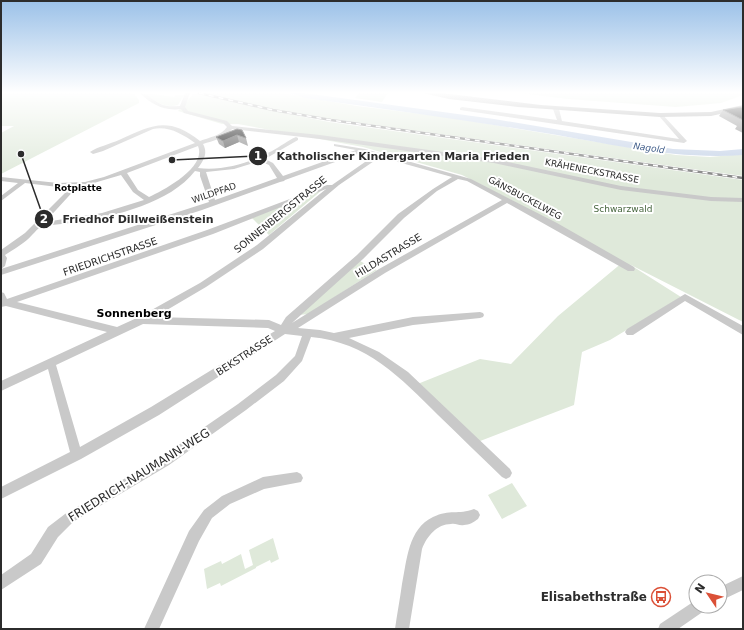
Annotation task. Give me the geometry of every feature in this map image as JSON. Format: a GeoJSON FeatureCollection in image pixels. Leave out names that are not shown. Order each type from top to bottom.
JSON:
{"type":"FeatureCollection","features":[{"type":"Feature","properties":{"kind":"street"},"geometry":{"type":"LineString","coordinates":[[225,122],[230,127],[295,137]]}},
{"type":"Feature","properties":{"kind":"street"},"geometry":{"type":"LineString","coordinates":[[563,122],[684,141],[668,122]]}},
{"type":"Feature","properties":{"kind":"street"},"geometry":{"type":"LineString","coordinates":[[38,225],[111,214],[150,200],[169,190],[194,169],[201,156],[202,149],[200,143],[177,129],[159,126],[93,152]]}},
{"type":"Feature","properties":{"kind":"street"},"geometry":{"type":"LineString","coordinates":[[1,179],[76,185],[96,181],[223,134],[230,129],[230,127]]}},
{"type":"Feature","properties":{"kind":"street"},"geometry":{"type":"LineString","coordinates":[[194,169],[203,171],[232,168],[260,159],[286,147],[295,137]]}},
{"type":"Feature","properties":{"kind":"street","name":"GÄNSBUCKELWEG"},"geometry":{"type":"LineString","coordinates":[[295,137],[363,150],[469,180],[508,200],[631,269]]}},
{"type":"Feature","properties":{"kind":"street","name":"KRÄHENECKSTRASSE"},"geometry":{"type":"LineString","coordinates":[[295,137],[507,163],[621,188],[710,199],[743,200]]}},
{"type":"Feature","properties":{"kind":"street","name":"WILDPFAD"},"geometry":{"type":"LineString","coordinates":[[1,272],[213,204],[363,150]]}},
{"type":"Feature","properties":{"kind":"street","name":"SONNENBERGSTRASSE"},"geometry":{"type":"LineString","coordinates":[[1,386],[142,320],[189,294],[239,262],[284,228],[337,184],[379,155]]}},
{"type":"Feature","properties":{"kind":"street"},"geometry":{"type":"LineString","coordinates":[[260,159],[271,164],[282,180]]}},
{"type":"Feature","properties":{"kind":"street"},"geometry":{"type":"LineString","coordinates":[[203,171],[203,176],[213,204]]}},
{"type":"Feature","properties":{"kind":"street"},"geometry":{"type":"LineString","coordinates":[[123,172],[135,191],[150,200]]}},
{"type":"Feature","properties":{"kind":"street","name":"BEKSTRASSE"},"geometry":{"type":"LineString","coordinates":[[1,493],[77,455],[155,411],[282,331],[289,320],[360,257],[401,216],[435,190],[458,176]]}},
{"type":"Feature","properties":{"kind":"street"},"geometry":{"type":"LineString","coordinates":[[1,199],[24,181]]}},
{"type":"Feature","properties":{"kind":"street","name":"FRIEDRICHSTRASSE"},"geometry":{"type":"LineString","coordinates":[[2,300],[210,232],[337,184]]}},
{"type":"Feature","properties":{"kind":"street"},"geometry":{"type":"LineString","coordinates":[[1,266],[3,258],[1,254],[17,244],[38,225],[76,185]]}},
{"type":"Feature","properties":{"kind":"street","name":"HILDASTRASSE"},"geometry":{"type":"LineString","coordinates":[[282,331],[297,325],[382,271],[508,200]]}},
{"type":"Feature","properties":{"kind":"street"},"geometry":{"type":"LineString","coordinates":[[630,332],[685,297],[743,331]]}},
{"type":"Feature","properties":{"kind":"street"},"geometry":{"type":"LineString","coordinates":[[2,300],[118,331]]}},
{"type":"Feature","properties":{"kind":"street"},"geometry":{"type":"LineString","coordinates":[[333,337],[413,321],[480,315]]}},
{"type":"Feature","properties":{"kind":"street"},"geometry":{"type":"LineString","coordinates":[[142,320],[269,324],[282,331],[333,337],[364,348],[394,366],[506,473]]}},
{"type":"Feature","properties":{"kind":"street","name":"FRIEDRICH-NAUMANN-WEG"},"geometry":{"type":"LineString","coordinates":[[1,583],[36,558],[53,532],[69,518],[165,461],[242,407],[280,378],[299,358],[308,333]]}},
{"type":"Feature","properties":{"kind":"street"},"geometry":{"type":"LineString","coordinates":[[51,363],[77,455]]}},
{"type":"Feature","properties":{"kind":"street"},"geometry":{"type":"LineString","coordinates":[[151,629],[194,536],[208,514],[226,500],[263,484],[297,478]]}},
{"type":"Feature","properties":{"kind":"street"},"geometry":{"type":"LineString","coordinates":[[402,629],[415,549],[420,536],[431,525],[448,517],[465,520],[474,515]]}},
{"type":"Feature","properties":{"kind":"street"},"geometry":{"type":"LineString","coordinates":[[728,590],[743,583]]}},
{"type":"Feature","properties":{"kind":"street"},"geometry":{"type":"LineString","coordinates":[[665,629],[688,613]]}},
{"type":"Feature","properties":{"kind":"green space"},"geometry":{"type":"Polygon","coordinates":[[[1,122],[101,122],[1,174],[1,133],[14,126],[1,126],[1,122]]]}},
{"type":"Feature","properties":{"kind":"green space","name":"Schwarzwald"},"geometry":{"type":"Polygon","coordinates":[[[217,122],[332,122],[743,180],[743,322],[629,264],[681,297],[610,340],[582,352],[574,405],[475,443],[415,385],[480,359],[511,364],[558,316],[623,262],[513,201],[462,175],[363,147],[238,124],[217,122]]]}},
{"type":"Feature","properties":{"kind":"green space"},"geometry":{"type":"Polygon","coordinates":[[[357,122],[479,122],[676,155],[710,157],[743,154],[743,176],[357,122]]]}},
{"type":"Feature","properties":{"kind":"green space"},"geometry":{"type":"Polygon","coordinates":[[[322,190],[269,235],[252,218],[322,190]]]}},
{"type":"Feature","properties":{"kind":"green space"},"geometry":{"type":"Polygon","coordinates":[[[360,261],[377,270],[308,314],[299,315],[360,261]]]}},
{"type":"Feature","properties":{"kind":"green space"},"geometry":{"type":"Polygon","coordinates":[[[512,483],[527,506],[502,519],[488,495],[512,483]]]}},
{"type":"Feature","properties":{"kind":"green space"},"geometry":{"type":"Polygon","coordinates":[[[273,538],[279,559],[271,563],[270,560],[221,586],[220,583],[207,589],[204,569],[221,561],[222,564],[241,554],[245,569],[253,565],[249,550],[273,538]]]}},
{"type":"Feature","properties":{"kind":"building"},"geometry":{"type":"Polygon","coordinates":[[[237,129],[242,130],[246,138],[237,135],[223,141],[216,137],[237,129]]]}},
{"type":"Feature","properties":{"kind":"waterway","name":"Nagold"},"geometry":{"type":"LineString","coordinates":[[495,122],[673,152],[696,154],[743,152]]}},
{"type":"Feature","properties":{"kind":"railway"},"geometry":{"type":"LineString","coordinates":[[348,122],[743,178]]}},
{"type":"Feature","properties":{"kind":"place","name":"Friedhof Dillweißenstein"},"geometry":{"type":"Point","coordinates":[21,154]}},
{"type":"Feature","properties":{"kind":"place","name":"Katholischer Kindergarten Maria Frieden"},"geometry":{"type":"Point","coordinates":[172,160]}},
{"type":"Feature","properties":{"kind":"place","name":"Elisabethstraße"},"geometry":{"type":"Point","coordinates":[661,597]}},
{"type":"Feature","properties":{"kind":"district","name":"Rotplatte"},"geometry":{"type":"Point","coordinates":[78,188]}},
{"type":"Feature","properties":{"kind":"district","name":"Sonnenberg"},"geometry":{"type":"Point","coordinates":[134,313]}}]}
